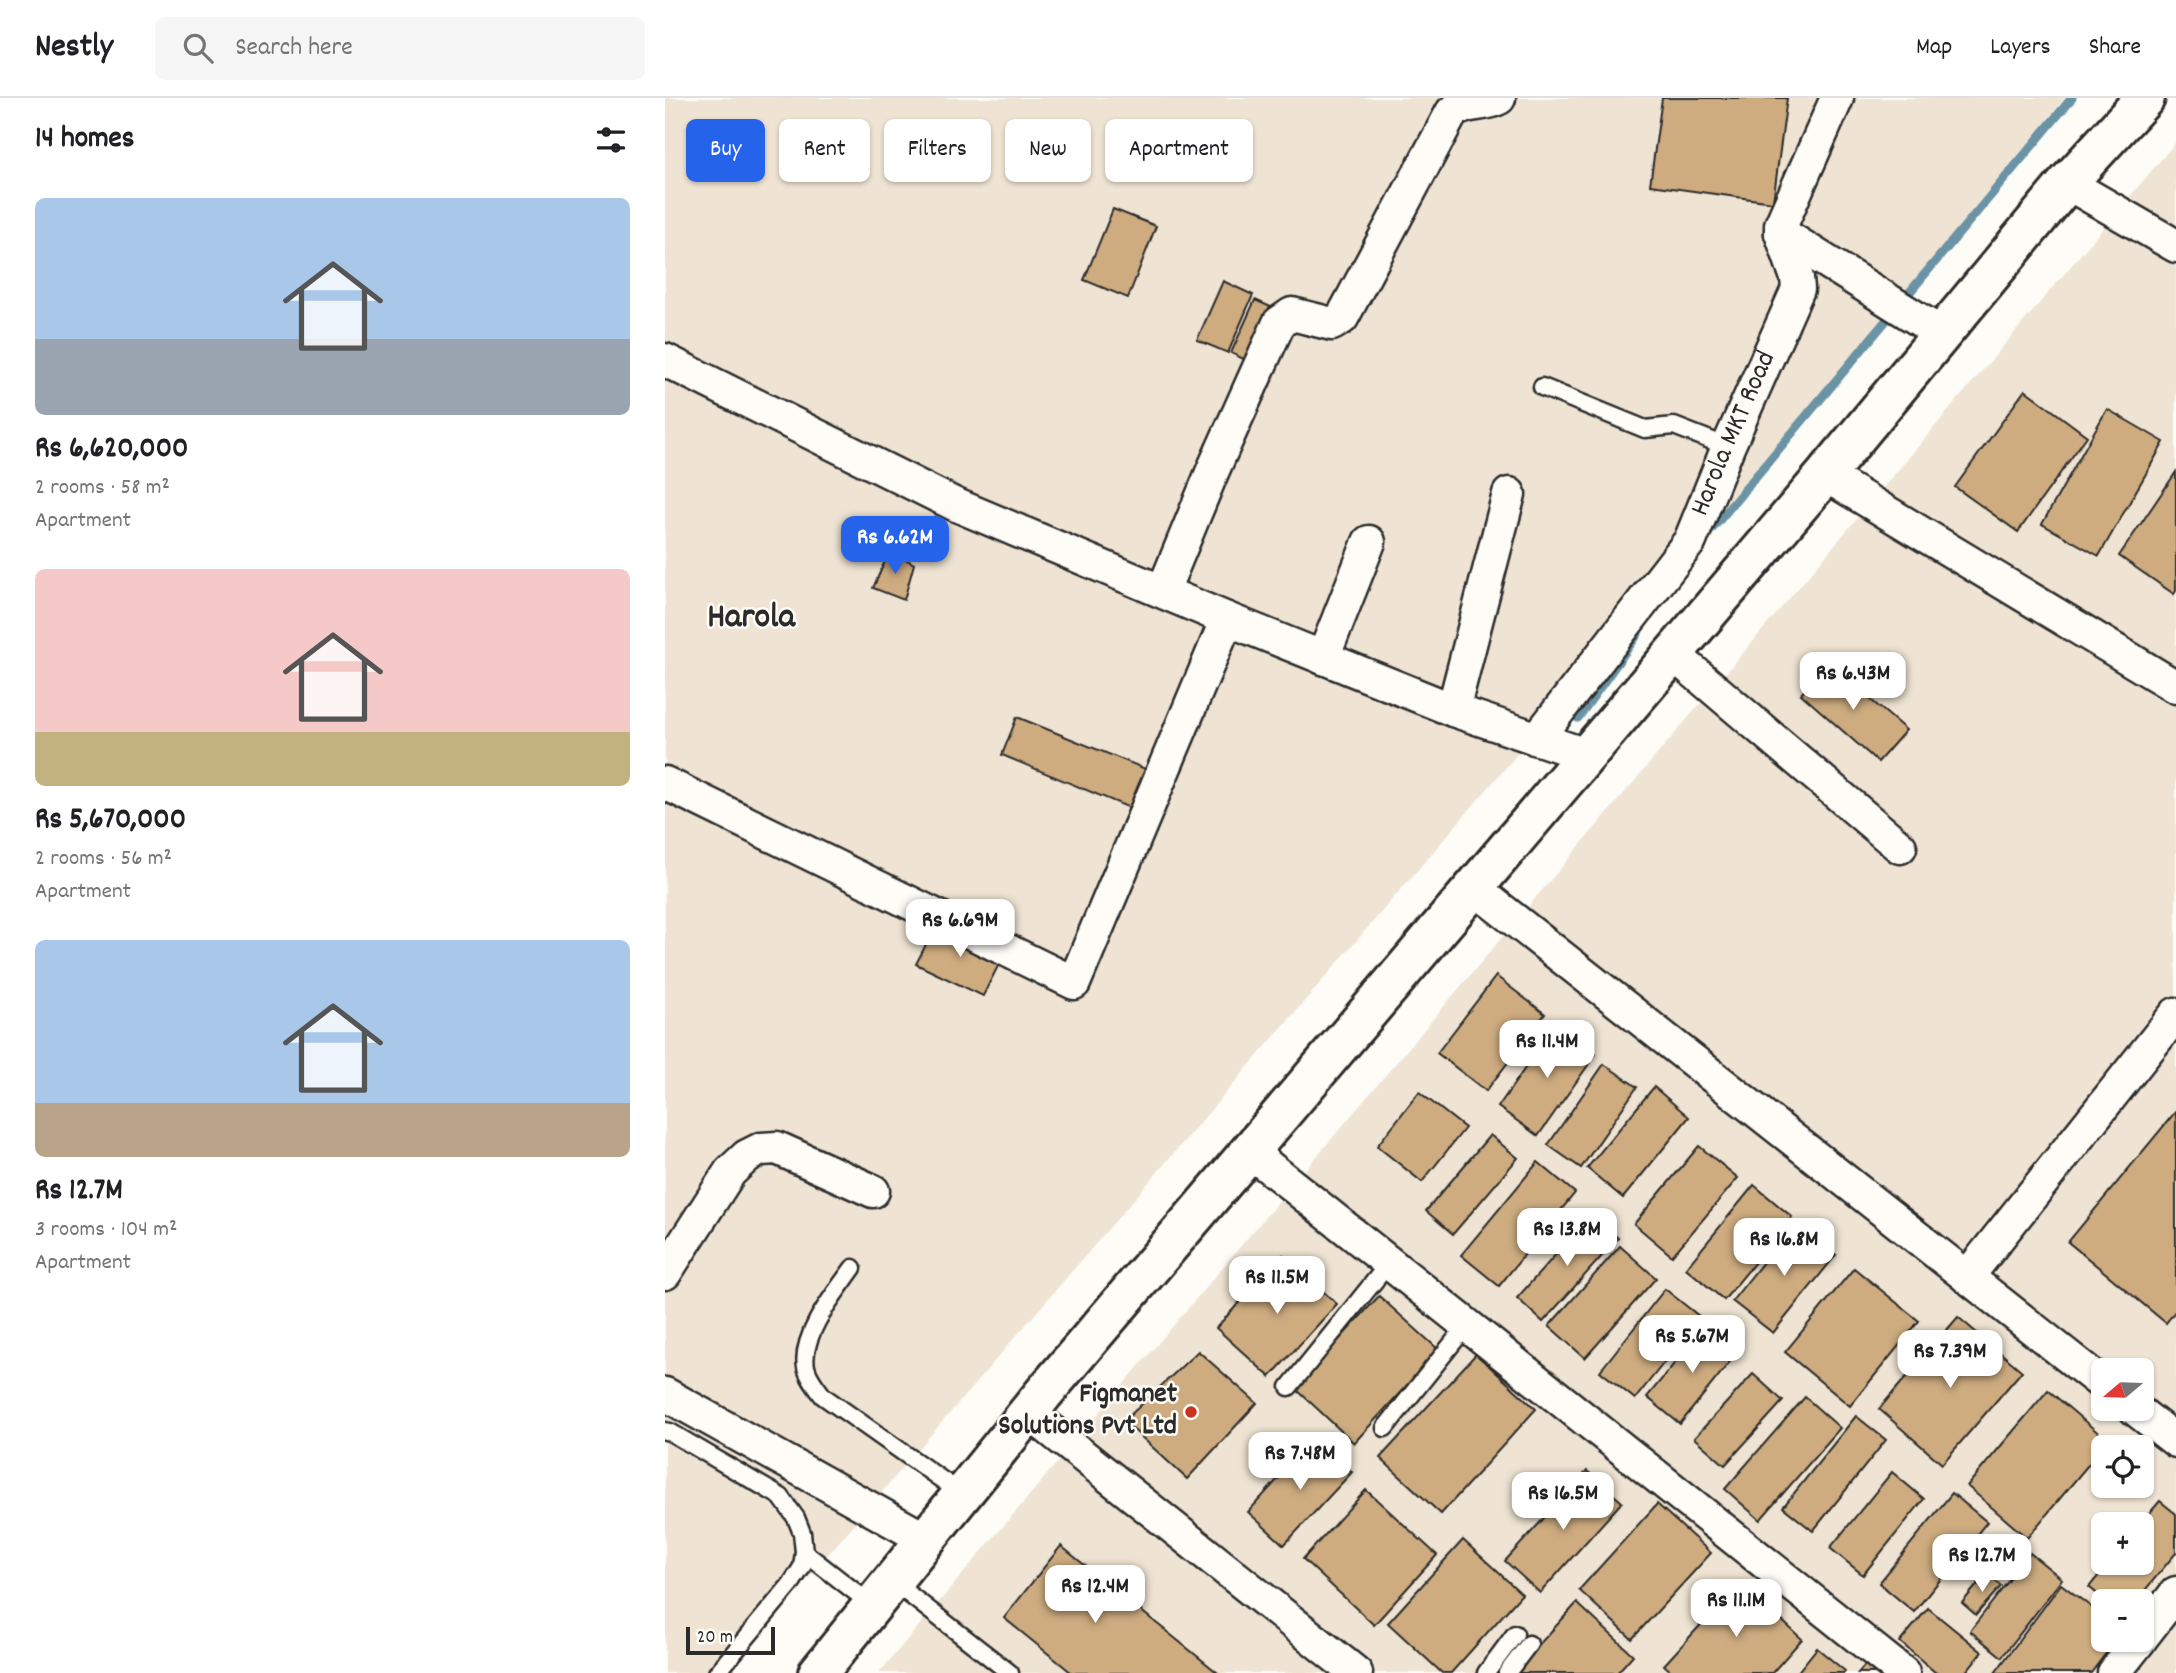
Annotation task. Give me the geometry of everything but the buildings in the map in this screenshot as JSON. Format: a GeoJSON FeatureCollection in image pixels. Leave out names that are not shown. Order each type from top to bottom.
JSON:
{"type":"FeatureCollection","features":[{"type":"Feature","properties":{"kind":"street"},"geometry":{"type":"LineString","coordinates":[[1163,592],[1213,470],[1279,323],[1292,314],[1332,324],[1342,318],[1452,112],[1464,106],[1492,102],[1499,98]]}},
{"type":"Feature","properties":{"kind":"street"},"geometry":{"type":"LineString","coordinates":[[1837,98],[1782,219],[1781,233],[1933,329]]}},
{"type":"Feature","properties":{"kind":"street"},"geometry":{"type":"LineString","coordinates":[[820,1672],[1028,1412],[1825,475],[1933,329],[2145,98]]}},
{"type":"Feature","properties":{"kind":"street"},"geometry":{"type":"LineString","coordinates":[[2067,183],[2176,246]]}},
{"type":"Feature","properties":{"kind":"street","name":"Harola MKT Road"},"geometry":{"type":"LineString","coordinates":[[1537,739],[1690,541],[1728,447],[1798,289],[1797,278],[1781,233]]}},
{"type":"Feature","properties":{"kind":"street"},"geometry":{"type":"LineString","coordinates":[[665,360],[954,504],[1227,619],[1453,710],[1586,755]]}},
{"type":"Feature","properties":{"kind":"street"},"geometry":{"type":"LineString","coordinates":[[1825,475],[2176,687]]}},
{"type":"Feature","properties":{"kind":"street"},"geometry":{"type":"LineString","coordinates":[[1453,710],[1509,494]]}},
{"type":"Feature","properties":{"kind":"street"},"geometry":{"type":"LineString","coordinates":[[1323,658],[1369,542]]}},
{"type":"Feature","properties":{"kind":"street"},"geometry":{"type":"LineString","coordinates":[[665,783],[1074,983],[1227,619]]}},
{"type":"Feature","properties":{"kind":"street"},"geometry":{"type":"LineString","coordinates":[[1673,654],[1900,847]]}},
{"type":"Feature","properties":{"kind":"street"},"geometry":{"type":"LineString","coordinates":[[1474,888],[2091,1375]]}},
{"type":"Feature","properties":{"kind":"street"},"geometry":{"type":"LineString","coordinates":[[1967,1277],[2176,1014]]}},
{"type":"Feature","properties":{"kind":"street"},"geometry":{"type":"LineString","coordinates":[[665,1273],[730,1172],[747,1156],[761,1149],[777,1149],[873,1191]]}},
{"type":"Feature","properties":{"kind":"street"},"geometry":{"type":"LineString","coordinates":[[1249,1151],[1903,1673]]}},
{"type":"Feature","properties":{"kind":"street"},"geometry":{"type":"LineString","coordinates":[[665,1394],[925,1539]]}},
{"type":"Feature","properties":{"kind":"street"},"geometry":{"type":"LineString","coordinates":[[1028,1412],[1356,1673]]}},
{"type":"Feature","properties":{"kind":"street"},"geometry":{"type":"LineString","coordinates":[[2150,1421],[2176,1441]]}},
{"type":"Feature","properties":{"kind":"street"},"geometry":{"type":"LineString","coordinates":[[2154,1621],[2176,1593]]}},
{"type":"Feature","properties":{"kind":"street"},"geometry":{"type":"LineString","coordinates":[[2114,1673],[2130,1652]]}},
{"type":"Feature","properties":{"kind":"lane"},"geometry":{"type":"LineString","coordinates":[[1542,387],[1645,429],[1674,426],[1728,447]]}},
{"type":"Feature","properties":{"kind":"lane"},"geometry":{"type":"LineString","coordinates":[[1289,1387],[1389,1263]]}},
{"type":"Feature","properties":{"kind":"lane"},"geometry":{"type":"LineString","coordinates":[[853,1268],[820,1317],[810,1339],[806,1367],[813,1382],[823,1396],[962,1494]]}},
{"type":"Feature","properties":{"kind":"lane"},"geometry":{"type":"LineString","coordinates":[[1385,1428],[1467,1325]]}},
{"type":"Feature","properties":{"kind":"lane"},"geometry":{"type":"LineString","coordinates":[[665,1431],[781,1497],[796,1518],[802,1533],[803,1567],[792,1584],[717,1673]]}},
{"type":"Feature","properties":{"kind":"lane"},"geometry":{"type":"LineString","coordinates":[[804,1552],[882,1593],[1010,1673]]}},
{"type":"Feature","properties":{"kind":"lane"},"geometry":{"type":"LineString","coordinates":[[1486,1673],[1514,1634]]}},
{"type":"Feature","properties":{"kind":"lane"},"geometry":{"type":"LineString","coordinates":[[1507,1673],[1529,1644]]}},
{"type":"Feature","properties":{"kind":"shaded area"},"geometry":{"type":"Polygon","coordinates":[[[665,98],[2065,98],[1712,528],[726,1673],[665,1673],[665,98]]]}},
{"type":"Feature","properties":{"kind":"shaded area"},"geometry":{"type":"Polygon","coordinates":[[[2176,142],[2176,1673],[879,1673],[2176,142]]]}},
{"type":"Feature","properties":{"kind":"waterway"},"geometry":{"type":"LineString","coordinates":[[1706,536],[2072,98]]}},
{"type":"Feature","properties":{"kind":"waterway"},"geometry":{"type":"LineString","coordinates":[[1578,718],[1638,634]]}},
{"type":"Feature","properties":{"kind":"place","name":"Figmanet Solutions Pvt Ltd"},"geometry":{"type":"Point","coordinates":[1191,1412]}},
{"type":"Feature","properties":{"kind":"district","name":"Harola"},"geometry":{"type":"Point","coordinates":[751,619]}}]}
